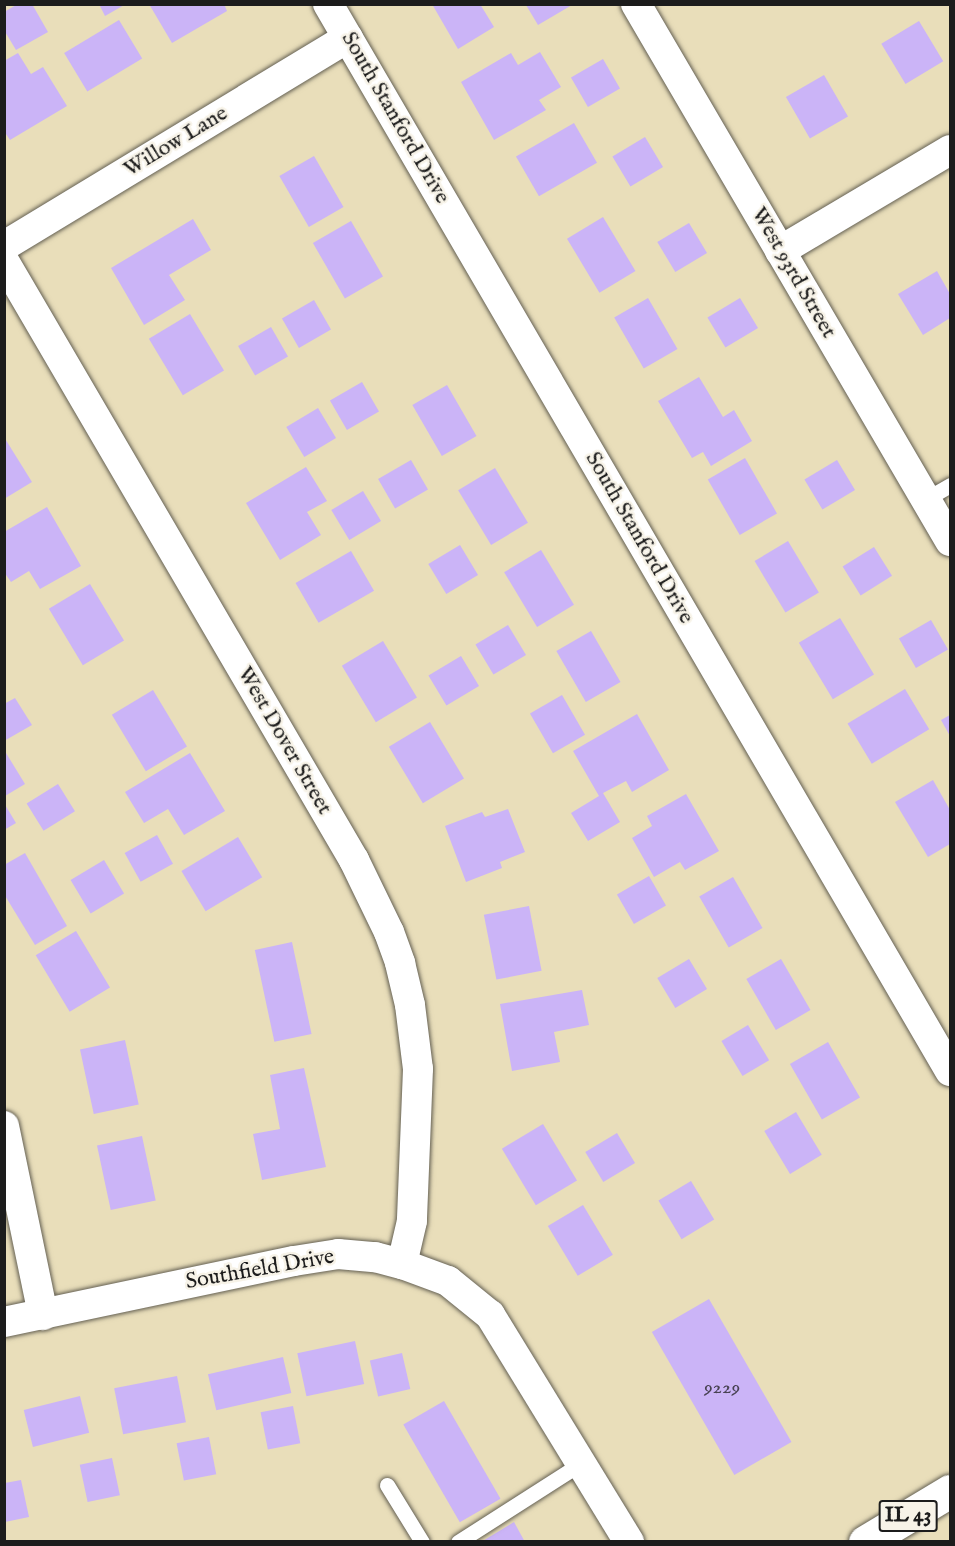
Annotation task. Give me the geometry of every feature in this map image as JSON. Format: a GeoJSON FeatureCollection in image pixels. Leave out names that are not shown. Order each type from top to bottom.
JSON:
{"type":"FeatureCollection","features":[{"type":"Feature","properties":{"kind":"main road","name":"IL 43"},"geometry":{"type":"LineString","coordinates":[[865,1542],[951,1491]]}},
{"type":"Feature","properties":{"kind":"street","name":"South Stanford Drive"},"geometry":{"type":"LineString","coordinates":[[328,4],[951,1071]]}},
{"type":"Feature","properties":{"kind":"street","name":"West 93rd Street"},"geometry":{"type":"LineString","coordinates":[[636,4],[780,251],[938,492],[951,541]]}},
{"type":"Feature","properties":{"kind":"street","name":"Willow Lane"},"geometry":{"type":"LineString","coordinates":[[4,246],[348,38]]}},
{"type":"Feature","properties":{"kind":"street"},"geometry":{"type":"LineString","coordinates":[[780,251],[951,150]]}},
{"type":"Feature","properties":{"kind":"street","name":"West Dover Street"},"geometry":{"type":"LineString","coordinates":[[4,261],[354,860],[389,932],[400,963],[410,1005],[418,1069],[412,1221],[402,1264]]}},
{"type":"Feature","properties":{"kind":"street"},"geometry":{"type":"LineString","coordinates":[[4,1126],[43,1315]]}},
{"type":"Feature","properties":{"kind":"street","name":"Southfield Drive"},"geometry":{"type":"LineString","coordinates":[[4,1322],[327,1256],[375,1257],[402,1264],[448,1281],[490,1315],[583,1462],[629,1542]]}},
{"type":"Feature","properties":{"kind":"lane"},"geometry":{"type":"LineString","coordinates":[[458,1542],[583,1462]]}},
{"type":"Feature","properties":{"kind":"lane"},"geometry":{"type":"LineString","coordinates":[[387,1485],[422,1542]]}},
{"type":"Feature","properties":{"kind":"building"},"geometry":{"type":"Polygon","coordinates":[[[18,4],[32,4],[48,32],[16,50],[4,30],[4,12],[18,4]]]}},
{"type":"Feature","properties":{"kind":"building"},"geometry":{"type":"Polygon","coordinates":[[[99,4],[126,4],[105,16],[99,4]]]}},
{"type":"Feature","properties":{"kind":"building"},"geometry":{"type":"Polygon","coordinates":[[[149,4],[224,4],[227,11],[172,43],[149,4]]]}},
{"type":"Feature","properties":{"kind":"building"},"geometry":{"type":"Polygon","coordinates":[[[432,4],[480,4],[494,27],[458,49],[432,4]]]}},
{"type":"Feature","properties":{"kind":"building"},"geometry":{"type":"Polygon","coordinates":[[[526,5],[572,5],[538,25],[526,5]]]}},
{"type":"Feature","properties":{"kind":"building"},"geometry":{"type":"Polygon","coordinates":[[[119,20],[142,59],[87,92],[64,53],[119,20]]]}},
{"type":"Feature","properties":{"kind":"building"},"geometry":{"type":"Polygon","coordinates":[[[919,21],[943,61],[905,84],[881,44],[919,21]]]}},
{"type":"Feature","properties":{"kind":"building"},"geometry":{"type":"Polygon","coordinates":[[[540,52],[561,87],[539,100],[546,110],[494,140],[461,82],[511,53],[518,65],[540,52]]]}},
{"type":"Feature","properties":{"kind":"building"},"geometry":{"type":"Polygon","coordinates":[[[18,53],[31,74],[43,67],[67,106],[10,140],[4,131],[4,61],[18,53]]]}},
{"type":"Feature","properties":{"kind":"building"},"geometry":{"type":"Polygon","coordinates":[[[603,59],[620,88],[588,107],[571,78],[603,59]]]}},
{"type":"Feature","properties":{"kind":"building"},"geometry":{"type":"Polygon","coordinates":[[[824,75],[848,117],[810,139],[786,97],[824,75]]]}},
{"type":"Feature","properties":{"kind":"building"},"geometry":{"type":"Polygon","coordinates":[[[574,123],[597,163],[539,196],[516,157],[574,123]]]}},
{"type":"Feature","properties":{"kind":"building"},"geometry":{"type":"Polygon","coordinates":[[[645,137],[663,167],[630,187],[612,157],[645,137]]]}},
{"type":"Feature","properties":{"kind":"building"},"geometry":{"type":"Polygon","coordinates":[[[314,156],[344,207],[309,227],[279,176],[314,156]]]}},
{"type":"Feature","properties":{"kind":"building"},"geometry":{"type":"Polygon","coordinates":[[[603,217],[635,271],[599,293],[567,239],[603,217]]]}},
{"type":"Feature","properties":{"kind":"building"},"geometry":{"type":"Polygon","coordinates":[[[193,219],[211,250],[169,275],[185,300],[144,325],[111,268],[193,219]]]}},
{"type":"Feature","properties":{"kind":"building"},"geometry":{"type":"Polygon","coordinates":[[[351,221],[383,276],[345,298],[313,243],[351,221]]]}},
{"type":"Feature","properties":{"kind":"building"},"geometry":{"type":"Polygon","coordinates":[[[689,223],[707,253],[675,272],[657,242],[689,223]]]}},
{"type":"Feature","properties":{"kind":"building"},"geometry":{"type":"Polygon","coordinates":[[[937,271],[950,294],[950,318],[923,335],[898,294],[937,271]]]}},
{"type":"Feature","properties":{"kind":"building"},"geometry":{"type":"Polygon","coordinates":[[[648,298],[678,349],[644,369],[614,318],[648,298]]]}},
{"type":"Feature","properties":{"kind":"building"},"geometry":{"type":"Polygon","coordinates":[[[740,298],[758,328],[725,348],[707,318],[740,298]]]}},
{"type":"Feature","properties":{"kind":"building"},"geometry":{"type":"Polygon","coordinates":[[[314,300],[331,329],[299,348],[282,318],[314,300]]]}},
{"type":"Feature","properties":{"kind":"building"},"geometry":{"type":"Polygon","coordinates":[[[190,314],[224,371],[183,395],[149,339],[190,314]]]}},
{"type":"Feature","properties":{"kind":"building"},"geometry":{"type":"Polygon","coordinates":[[[271,327],[288,356],[255,375],[238,346],[271,327]]]}},
{"type":"Feature","properties":{"kind":"building"},"geometry":{"type":"Polygon","coordinates":[[[699,377],[723,417],[734,410],[752,441],[711,466],[703,452],[692,458],[658,401],[699,377]]]}},
{"type":"Feature","properties":{"kind":"building"},"geometry":{"type":"Polygon","coordinates":[[[362,382],[379,411],[347,430],[330,400],[362,382]]]}},
{"type":"Feature","properties":{"kind":"building"},"geometry":{"type":"Polygon","coordinates":[[[447,385],[476,436],[442,456],[412,405],[447,385]]]}},
{"type":"Feature","properties":{"kind":"building"},"geometry":{"type":"Polygon","coordinates":[[[318,408],[336,438],[304,457],[286,427],[318,408]]]}},
{"type":"Feature","properties":{"kind":"building"},"geometry":{"type":"Polygon","coordinates":[[[4,437],[32,482],[4,499],[4,437]]]}},
{"type":"Feature","properties":{"kind":"building"},"geometry":{"type":"Polygon","coordinates":[[[745,458],[777,513],[740,535],[708,480],[745,458]]]}},
{"type":"Feature","properties":{"kind":"building"},"geometry":{"type":"Polygon","coordinates":[[[411,460],[428,489],[395,508],[378,479],[411,460]]]}},
{"type":"Feature","properties":{"kind":"building"},"geometry":{"type":"Polygon","coordinates":[[[837,460],[855,490],[822,510],[804,480],[837,460]]]}},
{"type":"Feature","properties":{"kind":"building"},"geometry":{"type":"Polygon","coordinates":[[[306,467],[327,501],[307,512],[321,535],[280,560],[246,503],[306,467]]]}},
{"type":"Feature","properties":{"kind":"building"},"geometry":{"type":"Polygon","coordinates":[[[495,468],[528,523],[491,545],[458,490],[495,468]]]}},
{"type":"Feature","properties":{"kind":"building"},"geometry":{"type":"Polygon","coordinates":[[[363,491],[381,521],[349,540],[331,510],[363,491]]]}},
{"type":"Feature","properties":{"kind":"building"},"geometry":{"type":"Polygon","coordinates":[[[47,507],[81,566],[40,589],[29,571],[11,582],[4,572],[4,532],[47,507]]]}},
{"type":"Feature","properties":{"kind":"building"},"geometry":{"type":"Polygon","coordinates":[[[788,541],[819,592],[785,613],[755,561],[788,541]]]}},
{"type":"Feature","properties":{"kind":"building"},"geometry":{"type":"Polygon","coordinates":[[[460,545],[478,575],[446,594],[428,564],[460,545]]]}},
{"type":"Feature","properties":{"kind":"building"},"geometry":{"type":"Polygon","coordinates":[[[874,547],[892,576],[861,595],[843,567],[874,547]]]}},
{"type":"Feature","properties":{"kind":"building"},"geometry":{"type":"Polygon","coordinates":[[[541,550],[574,605],[537,627],[504,572],[541,550]]]}},
{"type":"Feature","properties":{"kind":"building"},"geometry":{"type":"Polygon","coordinates":[[[351,551],[374,591],[319,623],[296,583],[351,551]]]}},
{"type":"Feature","properties":{"kind":"building"},"geometry":{"type":"Polygon","coordinates":[[[90,584],[124,641],[83,665],[49,609],[90,584]]]}},
{"type":"Feature","properties":{"kind":"building"},"geometry":{"type":"Polygon","coordinates":[[[840,618],[874,675],[833,699],[799,643],[840,618]]]}},
{"type":"Feature","properties":{"kind":"building"},"geometry":{"type":"Polygon","coordinates":[[[931,620],[948,649],[916,668],[899,638],[931,620]]]}},
{"type":"Feature","properties":{"kind":"building"},"geometry":{"type":"Polygon","coordinates":[[[508,625],[526,655],[493,675],[475,645],[508,625]]]}},
{"type":"Feature","properties":{"kind":"building"},"geometry":{"type":"Polygon","coordinates":[[[591,631],[620,682],[586,702],[556,651],[591,631]]]}},
{"type":"Feature","properties":{"kind":"building"},"geometry":{"type":"Polygon","coordinates":[[[383,641],[417,698],[376,722],[342,666],[383,641]]]}},
{"type":"Feature","properties":{"kind":"building"},"geometry":{"type":"Polygon","coordinates":[[[461,656],[479,686],[446,706],[428,676],[461,656]]]}},
{"type":"Feature","properties":{"kind":"building"},"geometry":{"type":"Polygon","coordinates":[[[905,689],[929,729],[872,764],[848,724],[905,689]]]}},
{"type":"Feature","properties":{"kind":"building"},"geometry":{"type":"Polygon","coordinates":[[[153,690],[187,747],[146,771],[112,715],[153,690]]]}},
{"type":"Feature","properties":{"kind":"building"},"geometry":{"type":"Polygon","coordinates":[[[562,695],[585,735],[553,753],[530,714],[562,695]]]}},
{"type":"Feature","properties":{"kind":"building"},"geometry":{"type":"Polygon","coordinates":[[[15,698],[32,725],[4,741],[4,704],[15,698]]]}},
{"type":"Feature","properties":{"kind":"building"},"geometry":{"type":"Polygon","coordinates":[[[637,714],[669,770],[632,792],[626,781],[603,793],[620,822],[588,841],[571,813],[599,796],[573,751],[637,714]]]}},
{"type":"Feature","properties":{"kind":"building"},"geometry":{"type":"Polygon","coordinates":[[[950,715],[950,736],[941,720],[950,715]]]}},
{"type":"Feature","properties":{"kind":"building"},"geometry":{"type":"Polygon","coordinates":[[[430,722],[464,779],[423,803],[389,747],[430,722]]]}},
{"type":"Feature","properties":{"kind":"building"},"geometry":{"type":"Polygon","coordinates":[[[190,753],[225,811],[184,835],[168,809],[144,823],[125,792],[190,753]]]}},
{"type":"Feature","properties":{"kind":"building"},"geometry":{"type":"Polygon","coordinates":[[[5,754],[25,784],[5,796],[5,754]]]}},
{"type":"Feature","properties":{"kind":"building"},"geometry":{"type":"Polygon","coordinates":[[[933,780],[950,810],[950,844],[928,857],[895,802],[933,780]]]}},
{"type":"Feature","properties":{"kind":"building"},"geometry":{"type":"Polygon","coordinates":[[[58,784],[75,811],[44,831],[27,804],[58,784]]]}},
{"type":"Feature","properties":{"kind":"building"},"geometry":{"type":"Polygon","coordinates":[[[686,794],[719,851],[685,870],[680,862],[654,877],[632,838],[652,826],[647,816],[686,794]]]}},
{"type":"Feature","properties":{"kind":"building"},"geometry":{"type":"Polygon","coordinates":[[[4,803],[16,823],[4,830],[4,803]]]}},
{"type":"Feature","properties":{"kind":"building"},"geometry":{"type":"Polygon","coordinates":[[[508,809],[525,852],[500,862],[502,868],[466,882],[445,826],[482,812],[485,817],[508,809]]]}},
{"type":"Feature","properties":{"kind":"building"},"geometry":{"type":"Polygon","coordinates":[[[157,835],[173,864],[141,882],[125,853],[157,835]]]}},
{"type":"Feature","properties":{"kind":"building"},"geometry":{"type":"Polygon","coordinates":[[[238,837],[262,877],[206,911],[181,871],[238,837]]]}},
{"type":"Feature","properties":{"kind":"building"},"geometry":{"type":"Polygon","coordinates":[[[25,853],[67,926],[35,945],[4,894],[4,865],[25,853]]]}},
{"type":"Feature","properties":{"kind":"building"},"geometry":{"type":"Polygon","coordinates":[[[104,860],[124,893],[91,914],[71,880],[104,860]]]}},
{"type":"Feature","properties":{"kind":"building"},"geometry":{"type":"Polygon","coordinates":[[[649,876],[666,905],[634,924],[617,894],[649,876]]]}},
{"type":"Feature","properties":{"kind":"building"},"geometry":{"type":"Polygon","coordinates":[[[733,877],[762,928],[729,948],[699,896],[733,877]]]}},
{"type":"Feature","properties":{"kind":"building"},"geometry":{"type":"Polygon","coordinates":[[[529,906],[542,971],[496,980],[484,915],[529,906]]]}},
{"type":"Feature","properties":{"kind":"building"},"geometry":{"type":"Polygon","coordinates":[[[76,931],[110,988],[70,1012],[36,955],[76,931]]]}},
{"type":"Feature","properties":{"kind":"building"},"geometry":{"type":"Polygon","coordinates":[[[292,942],[312,1034],[274,1042],[255,950],[292,942]]]}},
{"type":"Feature","properties":{"kind":"building"},"geometry":{"type":"Polygon","coordinates":[[[689,959],[707,989],[675,1008],[657,978],[689,959]]]}},
{"type":"Feature","properties":{"kind":"building"},"geometry":{"type":"Polygon","coordinates":[[[781,959],[811,1010],[776,1030],[746,979],[781,959]]]}},
{"type":"Feature","properties":{"kind":"building"},"geometry":{"type":"Polygon","coordinates":[[[582,990],[589,1025],[554,1032],[560,1062],[512,1071],[500,1004],[582,990]]]}},
{"type":"Feature","properties":{"kind":"building"},"geometry":{"type":"Polygon","coordinates":[[[748,1025],[769,1060],[743,1076],[721,1041],[748,1025]]]}},
{"type":"Feature","properties":{"kind":"building"},"geometry":{"type":"Polygon","coordinates":[[[125,1040],[139,1105],[94,1114],[80,1050],[125,1040]]]}},
{"type":"Feature","properties":{"kind":"building"},"geometry":{"type":"Polygon","coordinates":[[[828,1042],[860,1097],[822,1119],[790,1064],[828,1042]]]}},
{"type":"Feature","properties":{"kind":"building"},"geometry":{"type":"Polygon","coordinates":[[[304,1068],[326,1167],[262,1180],[253,1134],[280,1129],[270,1075],[304,1068]]]}},
{"type":"Feature","properties":{"kind":"building"},"geometry":{"type":"Polygon","coordinates":[[[796,1112],[822,1155],[790,1174],[764,1131],[796,1112]]]}},
{"type":"Feature","properties":{"kind":"building"},"geometry":{"type":"Polygon","coordinates":[[[543,1124],[577,1181],[536,1205],[502,1149],[543,1124]]]}},
{"type":"Feature","properties":{"kind":"building"},"geometry":{"type":"Polygon","coordinates":[[[617,1133],[635,1163],[603,1182],[585,1152],[617,1133]]]}},
{"type":"Feature","properties":{"kind":"building"},"geometry":{"type":"Polygon","coordinates":[[[142,1136],[156,1201],[111,1210],[97,1146],[142,1136]]]}},
{"type":"Feature","properties":{"kind":"building"},"geometry":{"type":"Polygon","coordinates":[[[691,1181],[714,1220],[682,1239],[658,1201],[691,1181]]]}},
{"type":"Feature","properties":{"kind":"building"},"geometry":{"type":"Polygon","coordinates":[[[583,1205],[613,1255],[578,1276],[548,1226],[583,1205]]]}},
{"type":"Feature","properties":{"kind":"building"},"geometry":{"type":"Polygon","coordinates":[[[709,1299],[792,1442],[734,1475],[652,1332],[709,1299]]]}},
{"type":"Feature","properties":{"kind":"building"},"geometry":{"type":"Polygon","coordinates":[[[355,1341],[364,1384],[306,1396],[297,1353],[355,1341]]]}},
{"type":"Feature","properties":{"kind":"building"},"geometry":{"type":"Polygon","coordinates":[[[402,1353],[410,1389],[378,1396],[370,1360],[402,1353]]]}},
{"type":"Feature","properties":{"kind":"building"},"geometry":{"type":"Polygon","coordinates":[[[283,1357],[291,1393],[216,1410],[208,1374],[283,1357]]]}},
{"type":"Feature","properties":{"kind":"building"},"geometry":{"type":"Polygon","coordinates":[[[177,1376],[186,1422],[123,1434],[114,1388],[177,1376]]]}},
{"type":"Feature","properties":{"kind":"building"},"geometry":{"type":"Polygon","coordinates":[[[80,1396],[89,1433],[33,1447],[24,1410],[80,1396]]]}},
{"type":"Feature","properties":{"kind":"building"},"geometry":{"type":"Polygon","coordinates":[[[444,1401],[500,1499],[460,1522],[403,1424],[444,1401]]]}},
{"type":"Feature","properties":{"kind":"building"},"geometry":{"type":"Polygon","coordinates":[[[293,1406],[300,1443],[268,1450],[261,1412],[293,1406]]]}},
{"type":"Feature","properties":{"kind":"building"},"geometry":{"type":"Polygon","coordinates":[[[209,1437],[216,1474],[184,1481],[177,1443],[209,1437]]]}},
{"type":"Feature","properties":{"kind":"building"},"geometry":{"type":"Polygon","coordinates":[[[112,1458],[120,1495],[88,1502],[80,1465],[112,1458]]]}},
{"type":"Feature","properties":{"kind":"building"},"geometry":{"type":"Polygon","coordinates":[[[21,1480],[29,1517],[5,1522],[5,1483],[21,1480]]]}},
{"type":"Feature","properties":{"kind":"building"},"geometry":{"type":"Polygon","coordinates":[[[514,1522],[525,1542],[481,1542],[514,1522]]]}}]}
